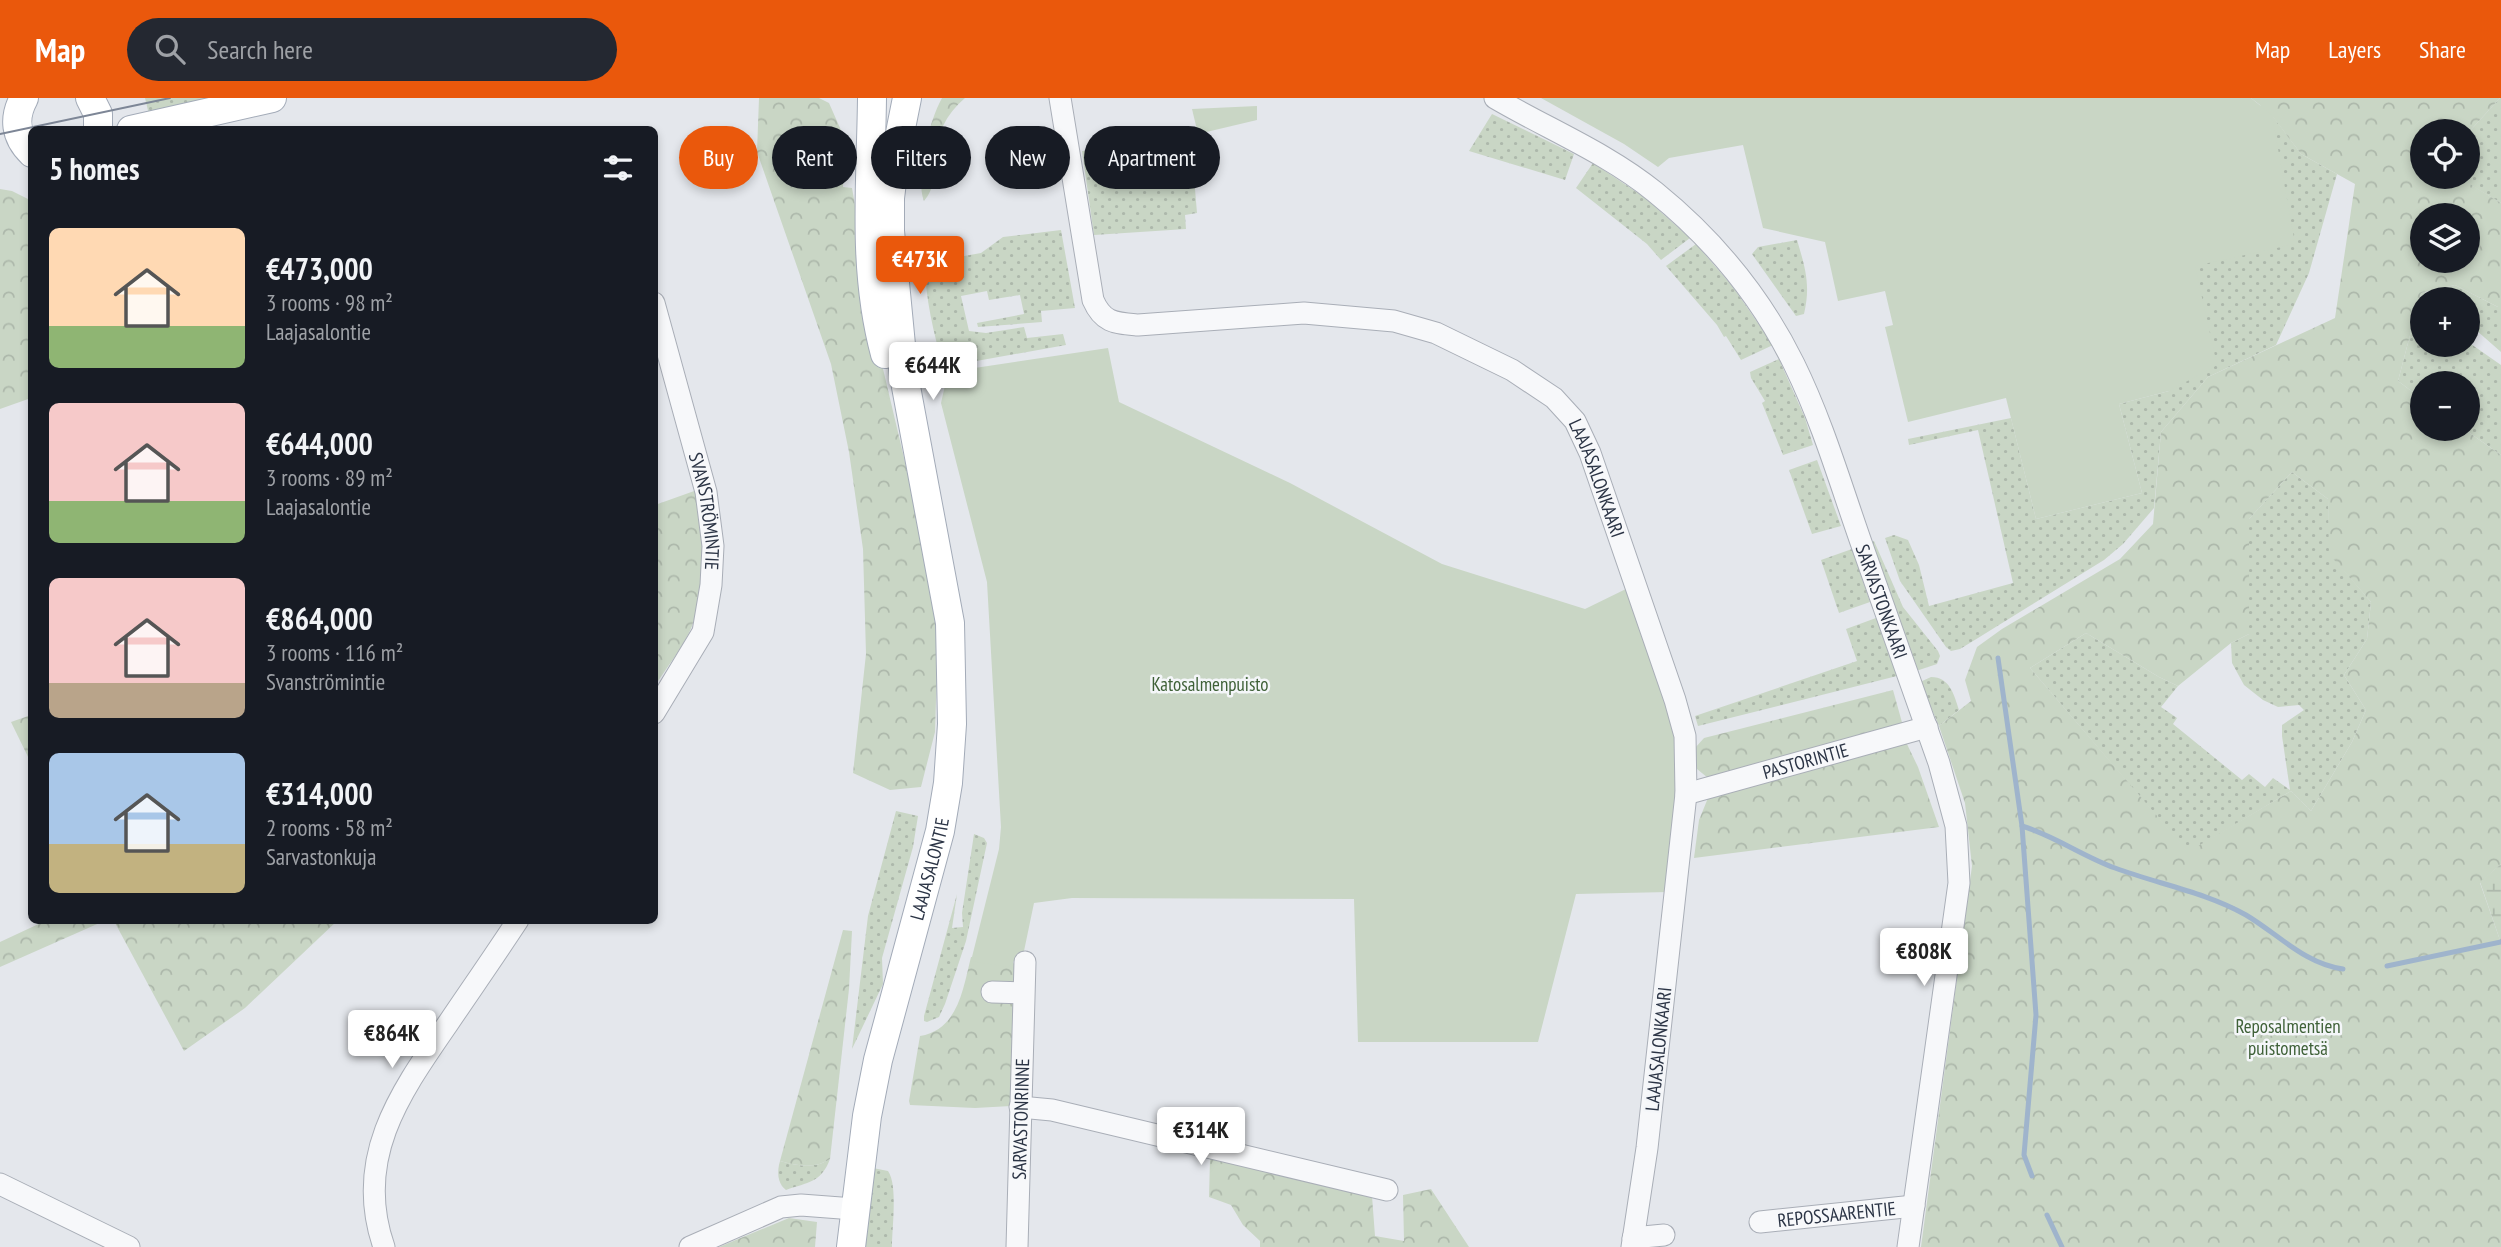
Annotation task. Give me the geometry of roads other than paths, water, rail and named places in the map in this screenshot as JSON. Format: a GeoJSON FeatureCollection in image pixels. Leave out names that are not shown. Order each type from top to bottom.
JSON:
{"type":"FeatureCollection","features":[{"type":"Feature","properties":{"kind":"main road"},"geometry":{"type":"LineString","coordinates":[[0,104],[22,98]]}},
{"type":"Feature","properties":{"kind":"main road"},"geometry":{"type":"LineString","coordinates":[[22,98],[16,122],[28,150]]}},
{"type":"Feature","properties":{"kind":"main road"},"geometry":{"type":"LineString","coordinates":[[90,98],[99,114],[98,126]]}},
{"type":"Feature","properties":{"kind":"main road"},"geometry":{"type":"LineString","coordinates":[[149,126],[272,98]]}},
{"type":"Feature","properties":{"kind":"main road","name":"LAAJASALONTIE"},"geometry":{"type":"LineString","coordinates":[[872,98],[868,206],[872,282],[883,346],[923,488]]}},
{"type":"Feature","properties":{"kind":"main road","name":"LAAJASALONTIE"},"geometry":{"type":"LineString","coordinates":[[851,1247],[867,1116],[878,1059],[929,877],[948,783],[953,724],[950,622],[923,488],[902,362],[890,232],[890,198],[895,158],[907,98]]}},
{"type":"Feature","properties":{"kind":"main road"},"geometry":{"type":"LineString","coordinates":[[0,154],[28,154]]}},
{"type":"Feature","properties":{"kind":"street","name":"LAAJASALONKAARI"},"geometry":{"type":"LineString","coordinates":[[1060,98],[1093,300],[1098,312],[1105,318],[1121,324],[1138,325],[1304,313],[1394,321],[1436,333],[1512,370],[1554,398],[1575,421],[1600,478],[1685,736],[1686,794],[1647,1148],[1632,1242]]}},
{"type":"Feature","properties":{"kind":"street","name":"SARVASTONKAARI"},"geometry":{"type":"LineString","coordinates":[[1495,98],[1593,151],[1654,191],[1710,242],[1756,300],[1810,399],[1927,727],[1956,826],[1959,883],[1908,1247]]}},
{"type":"Feature","properties":{"kind":"street","name":"SVANSTRÖMINTIE"},"geometry":{"type":"LineString","coordinates":[[658,318],[706,492],[713,546],[711,584],[703,632],[658,706]]}},
{"type":"Feature","properties":{"kind":"street","name":"PASTORINTIE"},"geometry":{"type":"LineString","coordinates":[[1686,794],[1927,727]]}},
{"type":"Feature","properties":{"kind":"street"},"geometry":{"type":"LineString","coordinates":[[384,1247],[375,1214],[373,1186],[388,1122],[420,1065],[515,924]]}},
{"type":"Feature","properties":{"kind":"street","name":"SARVASTONRINNE"},"geometry":{"type":"LineString","coordinates":[[1017,1247],[1025,962]]}},
{"type":"Feature","properties":{"kind":"street"},"geometry":{"type":"LineString","coordinates":[[992,992],[1023,993]]}},
{"type":"Feature","properties":{"kind":"street"},"geometry":{"type":"LineString","coordinates":[[1020,1107],[1052,1110],[1387,1190]]}},
{"type":"Feature","properties":{"kind":"street"},"geometry":{"type":"LineString","coordinates":[[2,1191],[129,1247]]}},
{"type":"Feature","properties":{"kind":"street"},"geometry":{"type":"LineString","coordinates":[[690,1247],[781,1207],[808,1205],[854,1209]]}},
{"type":"Feature","properties":{"kind":"street","name":"REPOSSAARENTIE"},"geometry":{"type":"LineString","coordinates":[[1760,1222],[1914,1206]]}},
{"type":"Feature","properties":{"kind":"street"},"geometry":{"type":"LineString","coordinates":[[1632,1242],[1664,1235]]}},
{"type":"Feature","properties":{"kind":"waterway"},"geometry":{"type":"LineString","coordinates":[[1998,658],[2022,826],[2036,1015],[2024,1155],[2032,1176]]}},
{"type":"Feature","properties":{"kind":"waterway"},"geometry":{"type":"LineString","coordinates":[[2022,826],[2115,868],[2230,907],[2304,955],[2343,969]]}},
{"type":"Feature","properties":{"kind":"waterway"},"geometry":{"type":"LineString","coordinates":[[2387,966],[2501,942]]}},
{"type":"Feature","properties":{"kind":"waterway"},"geometry":{"type":"LineString","coordinates":[[2047,1215],[2062,1247]]}},
{"type":"Feature","properties":{"kind":"tram line"},"geometry":{"type":"LineString","coordinates":[[38,126],[170,98]]}},
{"type":"Feature","properties":{"kind":"tram line"},"geometry":{"type":"LineString","coordinates":[[0,134],[28,128]]}},
{"type":"Feature","properties":{"kind":"park label","name":"Katosalmenpuisto"},"geometry":{"type":"Point","coordinates":[1210,684]}},
{"type":"Feature","properties":{"kind":"park label","name":"Reposalmentien puistometsä"},"geometry":{"type":"Point","coordinates":[2288,1037]}}]}
